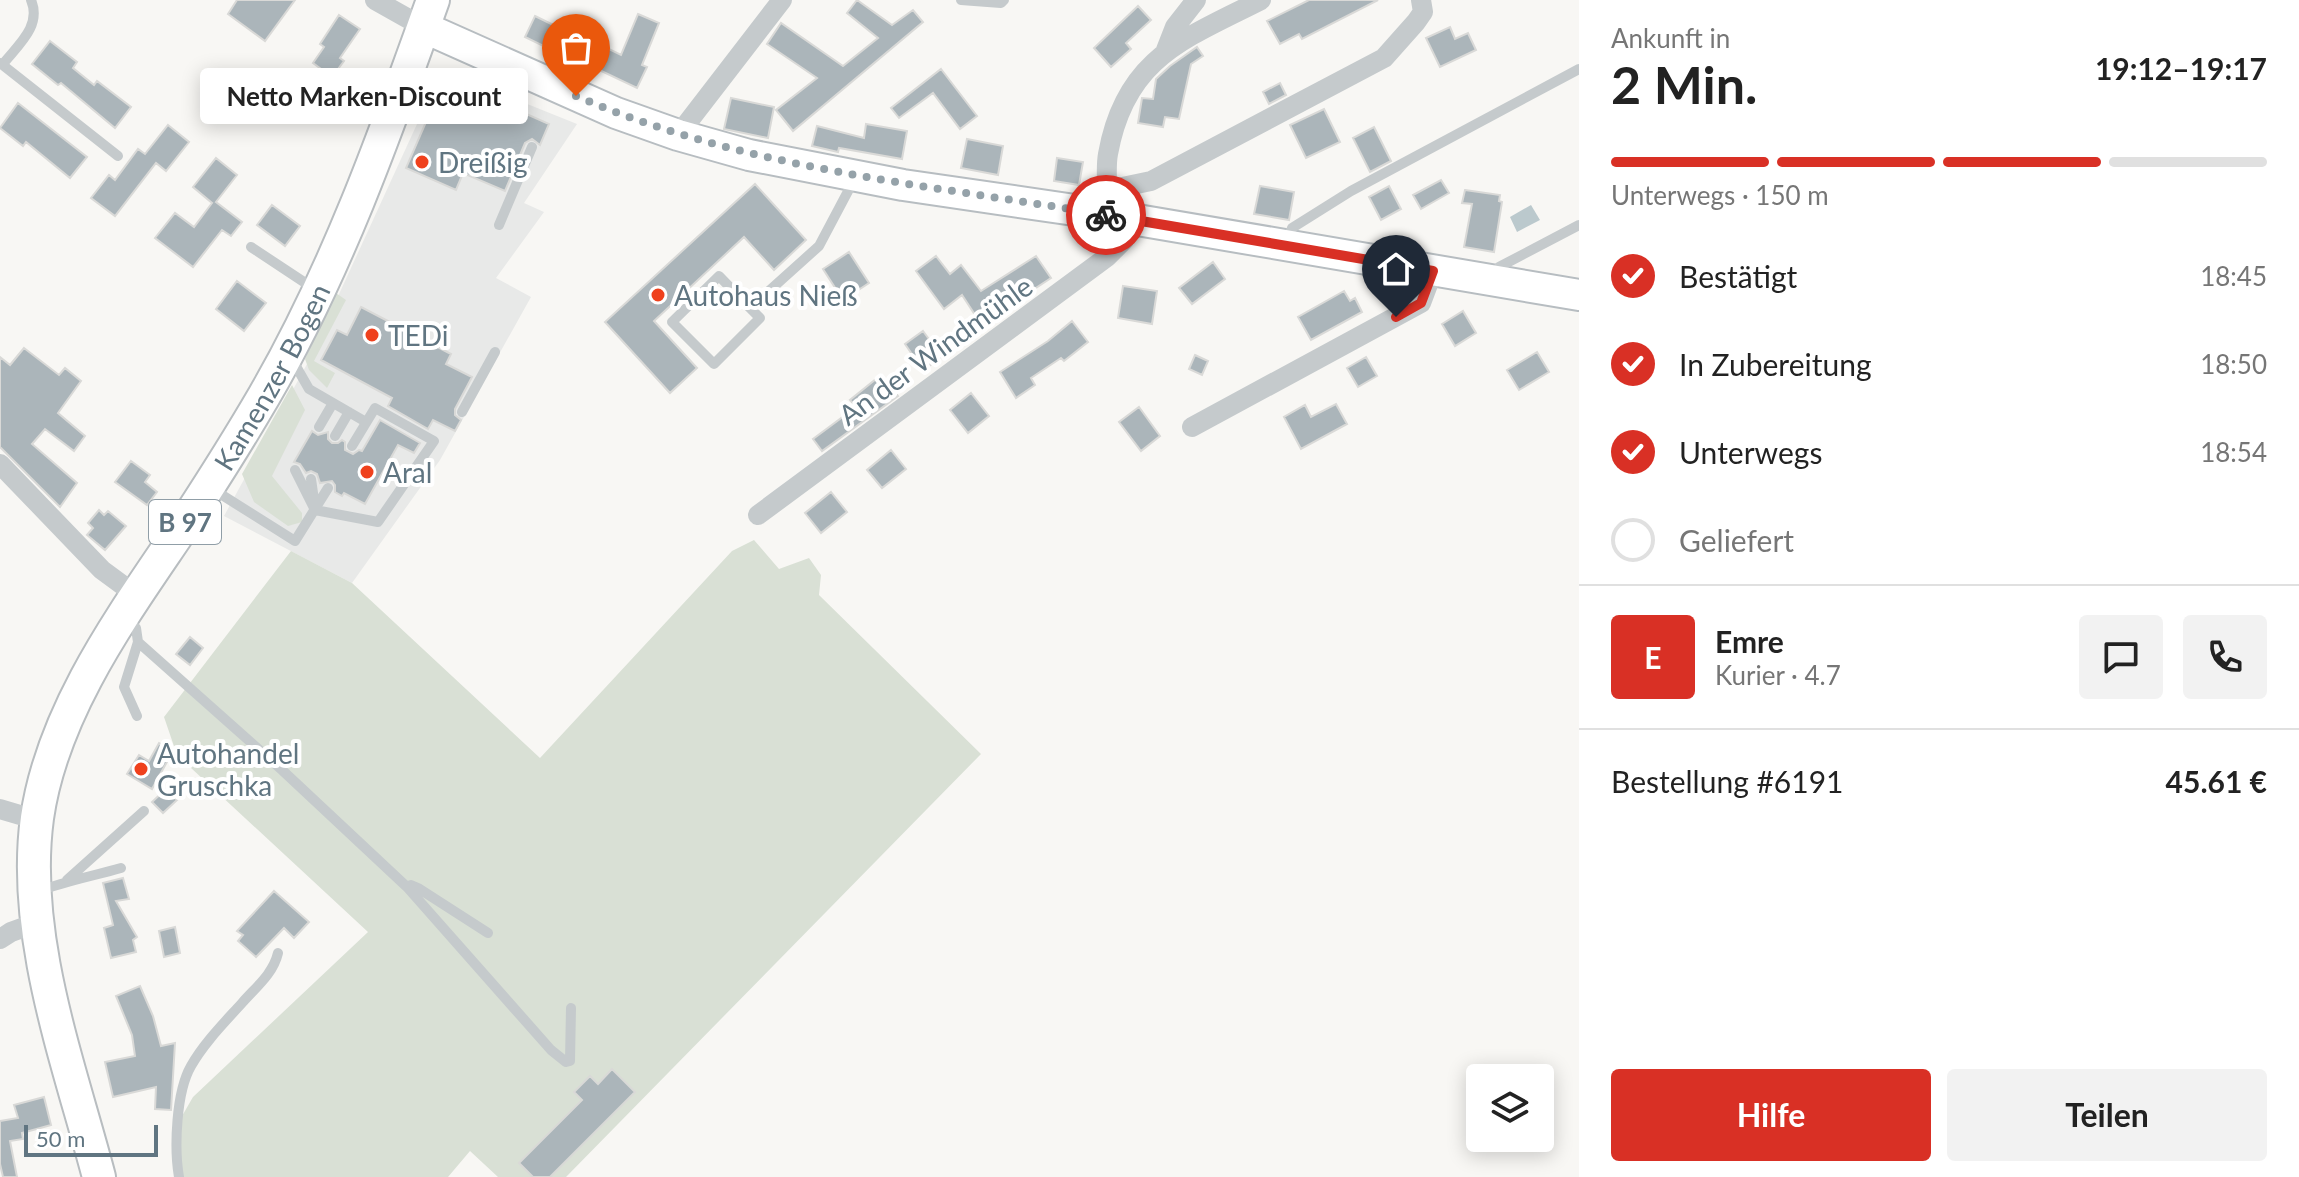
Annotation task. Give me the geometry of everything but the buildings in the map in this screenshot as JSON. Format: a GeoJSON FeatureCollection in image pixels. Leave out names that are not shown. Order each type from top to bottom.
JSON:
{"type":"FeatureCollection","features":[{"type":"Feature","properties":{"kind":"main road"},"geometry":{"type":"LineString","coordinates":[[428,13],[459,45],[616,113],[749,155],[855,176],[1114,208],[1285,246],[1579,295]]}},
{"type":"Feature","properties":{"kind":"main road","name":"Kamenzer Bogen"},"geometry":{"type":"LineString","coordinates":[[37,820],[43,787],[73,707],[132,618],[264,396],[318,291],[375,157],[428,13]]}},
{"type":"Feature","properties":{"kind":"main road","name":"B 97"},"geometry":{"type":"LineString","coordinates":[[37,820],[35,908],[51,995],[99,1177]]}},
{"type":"Feature","properties":{"kind":"street"},"geometry":{"type":"LineString","coordinates":[[375,0],[428,13]]}},
{"type":"Feature","properties":{"kind":"street"},"geometry":{"type":"LineString","coordinates":[[678,135],[782,0]]}},
{"type":"Feature","properties":{"kind":"street"},"geometry":{"type":"LineString","coordinates":[[1166,50],[1175,27],[1196,0]]}},
{"type":"Feature","properties":{"kind":"street"},"geometry":{"type":"LineString","coordinates":[[1261,0],[1166,50],[1142,72],[1118,116],[1108,156],[1114,208],[1151,181],[1384,58],[1423,12],[1421,0]]}},
{"type":"Feature","properties":{"kind":"street","name":"An der Windmühle"},"geometry":{"type":"LineString","coordinates":[[758,515],[1107,257],[1124,240],[1114,208]]}},
{"type":"Feature","properties":{"kind":"street"},"geometry":{"type":"LineString","coordinates":[[1192,427],[1421,303],[1433,271]]}},
{"type":"Feature","properties":{"kind":"street"},"geometry":{"type":"LineString","coordinates":[[0,464],[102,570],[132,618]]}},
{"type":"Feature","properties":{"kind":"street"},"geometry":{"type":"LineString","coordinates":[[0,809],[37,820]]}},
{"type":"Feature","properties":{"kind":"street"},"geometry":{"type":"LineString","coordinates":[[0,939],[35,908]]}},
{"type":"Feature","properties":{"kind":"lane"},"geometry":{"type":"LineString","coordinates":[[31,0],[35,16],[32,27],[1,63],[118,156]]}},
{"type":"Feature","properties":{"kind":"lane"},"geometry":{"type":"LineString","coordinates":[[961,0],[1001,3],[1004,0]]}},
{"type":"Feature","properties":{"kind":"lane"},"geometry":{"type":"LineString","coordinates":[[1285,246],[1292,228],[1351,191],[1579,69]]}},
{"type":"Feature","properties":{"kind":"lane"},"geometry":{"type":"LineString","coordinates":[[499,225],[532,147]]}},
{"type":"Feature","properties":{"kind":"lane"},"geometry":{"type":"LineString","coordinates":[[750,308],[819,246],[855,176]]}},
{"type":"Feature","properties":{"kind":"lane"},"geometry":{"type":"LineString","coordinates":[[1496,281],[1499,267],[1579,225]]}},
{"type":"Feature","properties":{"kind":"lane"},"geometry":{"type":"LineString","coordinates":[[251,247],[318,291]]}},
{"type":"Feature","properties":{"kind":"lane"},"geometry":{"type":"LineString","coordinates":[[719,276],[750,308],[760,318],[714,364],[672,322],[719,276]]}},
{"type":"Feature","properties":{"kind":"lane"},"geometry":{"type":"LineString","coordinates":[[462,412],[495,352]]}},
{"type":"Feature","properties":{"kind":"lane"},"geometry":{"type":"LineString","coordinates":[[297,368],[309,389],[366,422]]}},
{"type":"Feature","properties":{"kind":"lane"},"geometry":{"type":"LineString","coordinates":[[319,427],[333,403]]}},
{"type":"Feature","properties":{"kind":"lane"},"geometry":{"type":"LineString","coordinates":[[315,510],[378,522],[434,441],[375,408],[352,446]]}},
{"type":"Feature","properties":{"kind":"lane"},"geometry":{"type":"LineString","coordinates":[[335,436],[349,412]]}},
{"type":"Feature","properties":{"kind":"lane"},"geometry":{"type":"LineString","coordinates":[[295,470],[315,510]]}},
{"type":"Feature","properties":{"kind":"lane"},"geometry":{"type":"LineString","coordinates":[[311,479],[315,510]]}},
{"type":"Feature","properties":{"kind":"lane"},"geometry":{"type":"LineString","coordinates":[[222,495],[295,541],[328,488]]}},
{"type":"Feature","properties":{"kind":"lane"},"geometry":{"type":"LineString","coordinates":[[132,618],[124,687],[137,716]]}},
{"type":"Feature","properties":{"kind":"lane"},"geometry":{"type":"LineString","coordinates":[[132,618],[282,770],[407,887],[563,1061],[570,1061],[571,1008]]}},
{"type":"Feature","properties":{"kind":"lane"},"geometry":{"type":"LineString","coordinates":[[35,908],[144,811]]}},
{"type":"Feature","properties":{"kind":"lane"},"geometry":{"type":"LineString","coordinates":[[67,880],[79,880],[121,868]]}},
{"type":"Feature","properties":{"kind":"lane"},"geometry":{"type":"LineString","coordinates":[[407,887],[418,888],[488,933]]}},
{"type":"Feature","properties":{"kind":"lane"},"geometry":{"type":"LineString","coordinates":[[179,1177],[176,1160],[178,1123],[188,1070],[204,1046],[269,974],[278,953]]}},
{"type":"Feature","properties":{"kind":"shaded area"},"geometry":{"type":"Polygon","coordinates":[[[439,76],[468,80],[577,124],[524,203],[544,212],[496,278],[531,297],[440,460],[352,583],[224,516],[307,364],[439,76]]]}},
{"type":"Feature","properties":{"kind":"shaded area"},"geometry":{"type":"Polygon","coordinates":[[[1531,205],[1540,220],[1517,232],[1510,217],[1531,205]]]}},
{"type":"Feature","properties":{"kind":"shaded area"},"geometry":{"type":"Polygon","coordinates":[[[336,293],[346,300],[314,361],[335,373],[327,388],[309,370],[305,359],[336,293]]]}},
{"type":"Feature","properties":{"kind":"shaded area"},"geometry":{"type":"Polygon","coordinates":[[[292,385],[305,410],[272,476],[302,513],[302,522],[288,526],[254,502],[242,474],[292,385]]]}},
{"type":"Feature","properties":{"kind":"shaded area"},"geometry":{"type":"Polygon","coordinates":[[[754,540],[779,569],[809,558],[821,575],[819,595],[981,754],[566,1177],[498,1177],[470,1151],[448,1177],[180,1177],[178,1123],[193,1097],[368,932],[177,755],[164,717],[291,551],[352,583],[540,758],[732,551],[754,540]]]}},
{"type":"Feature","properties":{"kind":"way so far"},"geometry":{"type":"LineString","coordinates":[[576,96],[678,135],[749,155],[903,185],[1106,215]]}},
{"type":"Feature","properties":{"kind":"place","name":"Netto Marken-Discount"},"geometry":{"type":"Point","coordinates":[576,96]}},
{"type":"Feature","properties":{"kind":"place","name":"Dreißig"},"geometry":{"type":"Point","coordinates":[422,162]}},
{"type":"Feature","properties":{"kind":"place","name":"Autohaus Nieß"},"geometry":{"type":"Point","coordinates":[658,295]}},
{"type":"Feature","properties":{"kind":"place","name":"TEDi"},"geometry":{"type":"Point","coordinates":[372,335]}},
{"type":"Feature","properties":{"kind":"place","name":"Aral"},"geometry":{"type":"Point","coordinates":[367,472]}},
{"type":"Feature","properties":{"kind":"place","name":"Autohandel Gruschka"},"geometry":{"type":"Point","coordinates":[141,769]}},
{"type":"Feature","properties":{"kind":"route"},"geometry":{"type":"LineString","coordinates":[[1106,215],[1433,271],[1421,303],[1396,317]]}}]}
